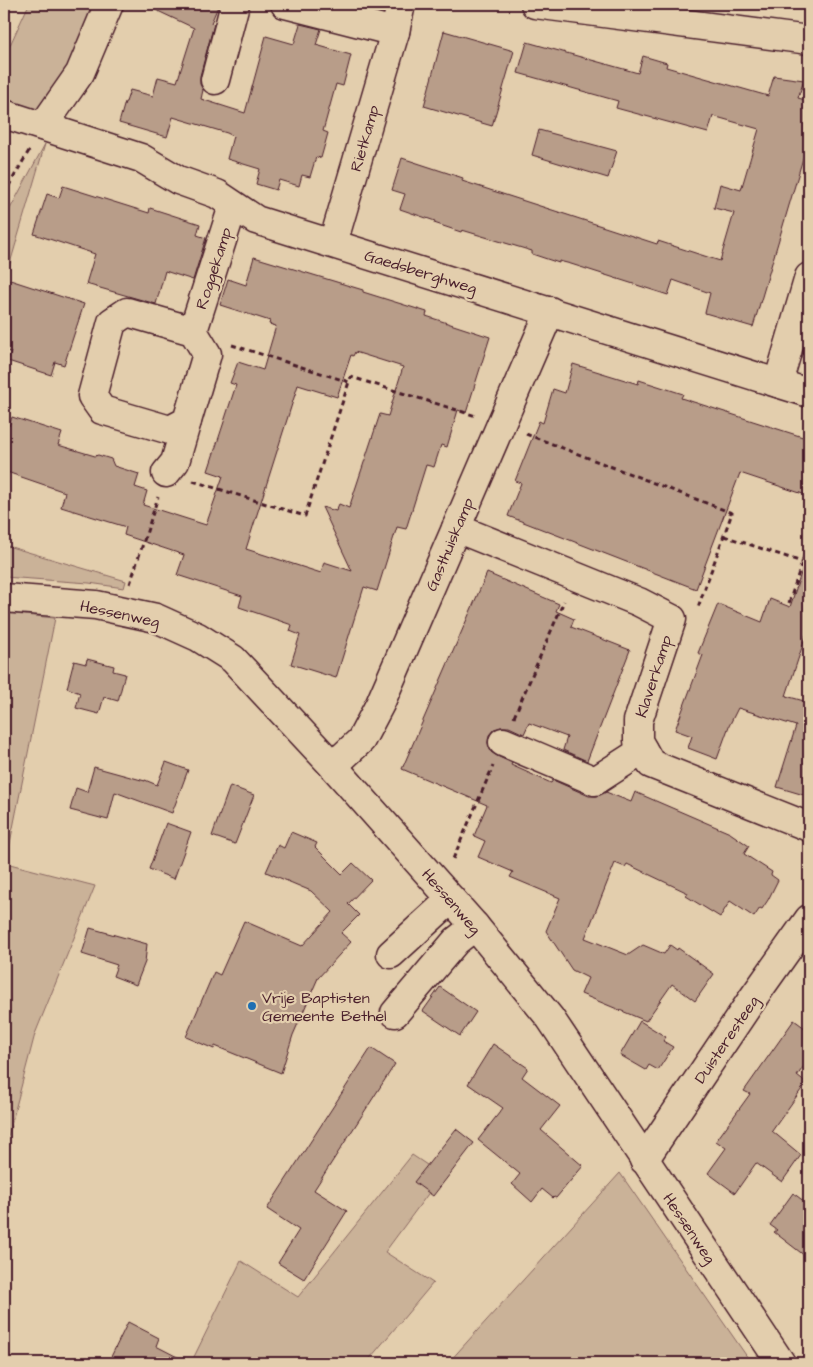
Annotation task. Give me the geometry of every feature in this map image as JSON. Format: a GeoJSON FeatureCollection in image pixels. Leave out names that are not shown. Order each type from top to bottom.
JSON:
{"type":"FeatureCollection","features":[{"type":"Feature","properties":{"kind":"street"},"geometry":{"type":"LineString","coordinates":[[43,126],[80,73],[109,4]]}},
{"type":"Feature","properties":{"kind":"street"},"geometry":{"type":"LineString","coordinates":[[215,80],[235,4]]}},
{"type":"Feature","properties":{"kind":"street"},"geometry":{"type":"LineString","coordinates":[[284,4],[395,32]]}},
{"type":"Feature","properties":{"kind":"street","name":"Rietkamp"},"geometry":{"type":"LineString","coordinates":[[333,243],[395,32],[401,4]]}},
{"type":"Feature","properties":{"kind":"street"},"geometry":{"type":"LineString","coordinates":[[535,4],[809,40]]}},
{"type":"Feature","properties":{"kind":"street","name":"Gaedsberghweg"},"geometry":{"type":"LineString","coordinates":[[4,114],[141,158],[178,180],[217,194],[256,220],[809,393]]}},
{"type":"Feature","properties":{"kind":"street","name":"Roggekamp"},"geometry":{"type":"LineString","coordinates":[[166,473],[175,462],[187,420],[200,342],[233,206]]}},
{"type":"Feature","properties":{"kind":"street"},"geometry":{"type":"LineString","coordinates":[[778,383],[809,277]]}},
{"type":"Feature","properties":{"kind":"street","name":"Gasthuiskamp"},"geometry":{"type":"LineString","coordinates":[[333,766],[361,740],[380,704],[550,311]]}},
{"type":"Feature","properties":{"kind":"street","name":"Roggekamp"},"geometry":{"type":"LineString","coordinates":[[187,420],[170,430],[102,410],[92,396],[112,322],[127,312],[200,342]]}},
{"type":"Feature","properties":{"kind":"street","name":"Klaverkamp"},"geometry":{"type":"LineString","coordinates":[[456,528],[640,602],[671,620],[638,721],[638,741],[643,750]]}},
{"type":"Feature","properties":{"kind":"street","name":"Hessenweg"},"geometry":{"type":"LineString","coordinates":[[4,598],[96,605],[156,618],[198,637],[233,659],[333,766],[475,926],[550,1018],[781,1363]]}},
{"type":"Feature","properties":{"kind":"street"},"geometry":{"type":"LineString","coordinates":[[503,742],[595,780],[643,750],[651,764],[809,827]]}},
{"type":"Feature","properties":{"kind":"street"},"geometry":{"type":"LineString","coordinates":[[391,954],[451,899]]}},
{"type":"Feature","properties":{"kind":"street","name":"Duisteresteeg"},"geometry":{"type":"LineString","coordinates":[[644,1160],[752,998],[809,919]]}},
{"type":"Feature","properties":{"kind":"street"},"geometry":{"type":"LineString","coordinates":[[395,1013],[456,941],[475,926]]}},
{"type":"Feature","properties":{"kind":"path"},"geometry":{"type":"LineString","coordinates":[[4,194],[43,126]]}},
{"type":"Feature","properties":{"kind":"path"},"geometry":{"type":"LineString","coordinates":[[200,342],[222,342],[349,382]]}},
{"type":"Feature","properties":{"kind":"path"},"geometry":{"type":"LineString","coordinates":[[122,611],[166,473],[305,516],[351,377],[502,424],[732,513],[697,611],[671,620]]}},
{"type":"Feature","properties":{"kind":"path"},"geometry":{"type":"LineString","coordinates":[[724,536],[802,562]]}},
{"type":"Feature","properties":{"kind":"path"},"geometry":{"type":"LineString","coordinates":[[789,603],[809,541]]}},
{"type":"Feature","properties":{"kind":"shaded area"},"geometry":{"type":"Polygon","coordinates":[[[29,4],[99,4],[57,93],[41,112],[4,106],[4,58],[29,4]]]}},
{"type":"Feature","properties":{"kind":"shaded area"},"geometry":{"type":"Polygon","coordinates":[[[45,144],[4,284],[4,220],[45,144]]]}},
{"type":"Feature","properties":{"kind":"shaded area"},"geometry":{"type":"Polygon","coordinates":[[[4,545],[126,581],[124,588],[89,583],[4,577],[4,545]]]}},
{"type":"Feature","properties":{"kind":"shaded area"},"geometry":{"type":"Polygon","coordinates":[[[4,613],[55,618],[6,863],[95,886],[35,1034],[4,1152],[4,613]]]}},
{"type":"Feature","properties":{"kind":"shaded area"},"geometry":{"type":"Polygon","coordinates":[[[412,1155],[442,1175],[385,1252],[433,1283],[366,1363],[191,1363],[241,1261],[298,1297],[412,1155]]]}},
{"type":"Feature","properties":{"kind":"shaded area"},"geometry":{"type":"Polygon","coordinates":[[[620,1173],[750,1361],[748,1363],[448,1363],[620,1173]]]}},
{"type":"Feature","properties":{"kind":"building"},"geometry":{"type":"Polygon","coordinates":[[[143,4],[219,4],[211,23],[214,24],[200,76],[200,84],[203,90],[201,99],[245,113],[266,36],[294,44],[300,24],[321,29],[316,45],[351,55],[343,86],[336,84],[323,131],[328,133],[321,158],[316,157],[310,177],[302,175],[299,186],[279,180],[276,190],[256,184],[260,169],[227,159],[233,136],[227,133],[173,117],[167,137],[119,123],[130,90],[153,96],[158,77],[177,82],[194,28],[143,4]]]}},
{"type":"Feature","properties":{"kind":"building"},"geometry":{"type":"Polygon","coordinates":[[[444,31],[514,51],[492,126],[424,106],[444,31]]]}},
{"type":"Feature","properties":{"kind":"building"},"geometry":{"type":"Polygon","coordinates":[[[527,42],[638,73],[643,56],[667,63],[666,67],[768,96],[774,76],[804,80],[798,98],[809,101],[809,138],[753,327],[705,313],[710,293],[673,280],[668,295],[571,264],[559,261],[559,263],[532,254],[532,251],[462,230],[461,232],[400,209],[405,194],[392,190],[402,158],[463,178],[462,181],[657,244],[658,241],[720,261],[734,213],[714,208],[720,184],[741,190],[759,129],[713,116],[708,133],[616,108],[618,101],[518,73],[527,42]]]}},
{"type":"Feature","properties":{"kind":"building"},"geometry":{"type":"Polygon","coordinates":[[[539,130],[617,151],[608,178],[532,155],[539,130]]]}},
{"type":"Feature","properties":{"kind":"building"},"geometry":{"type":"Polygon","coordinates":[[[63,186],[149,213],[150,208],[200,224],[197,235],[206,238],[193,280],[165,271],[156,304],[86,284],[95,254],[34,234],[47,194],[59,198],[63,186]]]}},
{"type":"Feature","properties":{"kind":"building"},"geometry":{"type":"Polygon","coordinates":[[[254,257],[363,290],[363,292],[427,312],[426,316],[490,337],[466,413],[458,410],[447,447],[441,445],[434,467],[426,465],[406,529],[397,527],[377,591],[364,587],[336,678],[291,664],[300,635],[290,631],[292,625],[239,607],[242,596],[177,575],[184,555],[124,535],[126,527],[61,507],[65,492],[4,471],[4,425],[9,426],[12,417],[62,433],[58,445],[111,459],[114,466],[139,474],[135,487],[147,491],[143,505],[206,525],[223,476],[208,471],[236,385],[230,383],[238,362],[263,370],[276,326],[269,324],[270,321],[220,305],[228,279],[246,285],[254,257]],[[355,352],[353,356],[351,355],[337,397],[298,385],[246,549],[321,573],[324,562],[352,571],[322,507],[336,511],[339,504],[349,508],[380,414],[388,416],[403,367],[355,352]]]}},
{"type":"Feature","properties":{"kind":"building"},"geometry":{"type":"Polygon","coordinates":[[[4,278],[84,304],[64,365],[55,362],[51,375],[8,361],[11,352],[4,351],[4,278]]]}},
{"type":"Feature","properties":{"kind":"building"},"geometry":{"type":"Polygon","coordinates":[[[573,364],[638,384],[639,380],[683,394],[681,398],[809,439],[809,496],[740,473],[696,589],[508,516],[521,483],[515,481],[539,421],[543,423],[553,389],[565,393],[573,364]]]}},
{"type":"Feature","properties":{"kind":"building"},"geometry":{"type":"Polygon","coordinates":[[[805,561],[809,562],[809,626],[786,696],[809,701],[809,778],[804,795],[777,787],[796,726],[738,708],[717,759],[688,748],[692,736],[675,730],[703,655],[698,653],[718,604],[762,622],[770,599],[790,607],[805,561]]]}},
{"type":"Feature","properties":{"kind":"building"},"geometry":{"type":"Polygon","coordinates":[[[487,573],[559,604],[556,611],[574,619],[571,627],[630,650],[587,761],[563,750],[567,737],[529,723],[524,734],[509,727],[494,729],[489,735],[488,743],[491,752],[512,763],[511,765],[551,783],[553,780],[589,796],[597,796],[606,792],[631,802],[635,792],[730,833],[749,846],[744,854],[772,872],[771,875],[778,880],[768,900],[754,917],[730,901],[720,917],[686,896],[688,893],[627,864],[625,867],[615,863],[585,938],[628,955],[643,945],[664,954],[670,945],[677,950],[678,948],[714,974],[695,1001],[672,984],[646,1021],[581,994],[588,978],[572,970],[546,931],[560,898],[510,877],[513,872],[478,857],[485,841],[474,836],[487,805],[402,769],[487,573]]]}},
{"type":"Feature","properties":{"kind":"building"},"geometry":{"type":"Polygon","coordinates":[[[87,659],[114,666],[113,671],[125,674],[118,701],[104,697],[99,714],[76,708],[80,693],[67,688],[74,661],[86,664],[87,659]]]}},
{"type":"Feature","properties":{"kind":"building"},"geometry":{"type":"Polygon","coordinates":[[[166,762],[188,770],[172,813],[115,792],[108,820],[70,810],[76,788],[87,792],[94,767],[145,780],[157,785],[166,762]]]}},
{"type":"Feature","properties":{"kind":"building"},"geometry":{"type":"Polygon","coordinates":[[[230,786],[254,795],[235,844],[212,836],[230,786]]]}},
{"type":"Feature","properties":{"kind":"building"},"geometry":{"type":"Polygon","coordinates":[[[166,823],[191,832],[174,879],[149,869],[166,823]]]}},
{"type":"Feature","properties":{"kind":"building","name":"Vrije Baptisten Gemeente Bethel"},"geometry":{"type":"Polygon","coordinates":[[[291,832],[317,843],[315,847],[342,874],[353,863],[371,880],[348,904],[359,915],[341,933],[351,942],[318,978],[293,1035],[281,1073],[215,1046],[214,1049],[186,1037],[214,972],[220,975],[244,921],[302,946],[333,912],[311,891],[266,872],[278,845],[284,848],[291,832]]]}},
{"type":"Feature","properties":{"kind":"building"},"geometry":{"type":"Polygon","coordinates":[[[90,928],[147,944],[145,962],[136,985],[113,976],[117,965],[82,954],[90,928]]]}},
{"type":"Feature","properties":{"kind":"building"},"geometry":{"type":"Polygon","coordinates":[[[440,987],[476,1012],[460,1036],[423,1011],[440,987]]]}},
{"type":"Feature","properties":{"kind":"building"},"geometry":{"type":"Polygon","coordinates":[[[794,1020],[809,1031],[809,1059],[797,1076],[806,1083],[772,1131],[801,1155],[782,1182],[756,1163],[735,1193],[708,1173],[726,1148],[716,1141],[750,1094],[744,1091],[794,1020]]]}},
{"type":"Feature","properties":{"kind":"building"},"geometry":{"type":"Polygon","coordinates":[[[640,1021],[666,1037],[663,1041],[673,1047],[658,1070],[649,1065],[646,1070],[620,1055],[640,1021]]]}},
{"type":"Feature","properties":{"kind":"building"},"geometry":{"type":"Polygon","coordinates":[[[493,1044],[528,1068],[522,1077],[560,1106],[541,1130],[583,1166],[556,1198],[553,1198],[542,1189],[532,1202],[512,1184],[520,1174],[478,1140],[503,1108],[468,1084],[493,1044]]]}},
{"type":"Feature","properties":{"kind":"building"},"geometry":{"type":"Polygon","coordinates":[[[371,1048],[395,1064],[314,1190],[347,1211],[304,1279],[278,1263],[299,1230],[267,1209],[371,1048]]]}},
{"type":"Feature","properties":{"kind":"building"},"geometry":{"type":"Polygon","coordinates":[[[456,1129],[474,1143],[433,1196],[414,1182],[456,1129]]]}},
{"type":"Feature","properties":{"kind":"building"},"geometry":{"type":"Polygon","coordinates":[[[793,1193],[809,1205],[809,1259],[774,1232],[777,1230],[770,1225],[793,1193]]]}},
{"type":"Feature","properties":{"kind":"building"},"geometry":{"type":"Polygon","coordinates":[[[128,1322],[159,1338],[156,1346],[189,1363],[108,1363],[128,1322]]]}},
{"type":"Feature","properties":{"kind":"place","name":"Vrije Baptisten Gemeente Bethel"},"geometry":{"type":"Point","coordinates":[252,1006]}}]}
